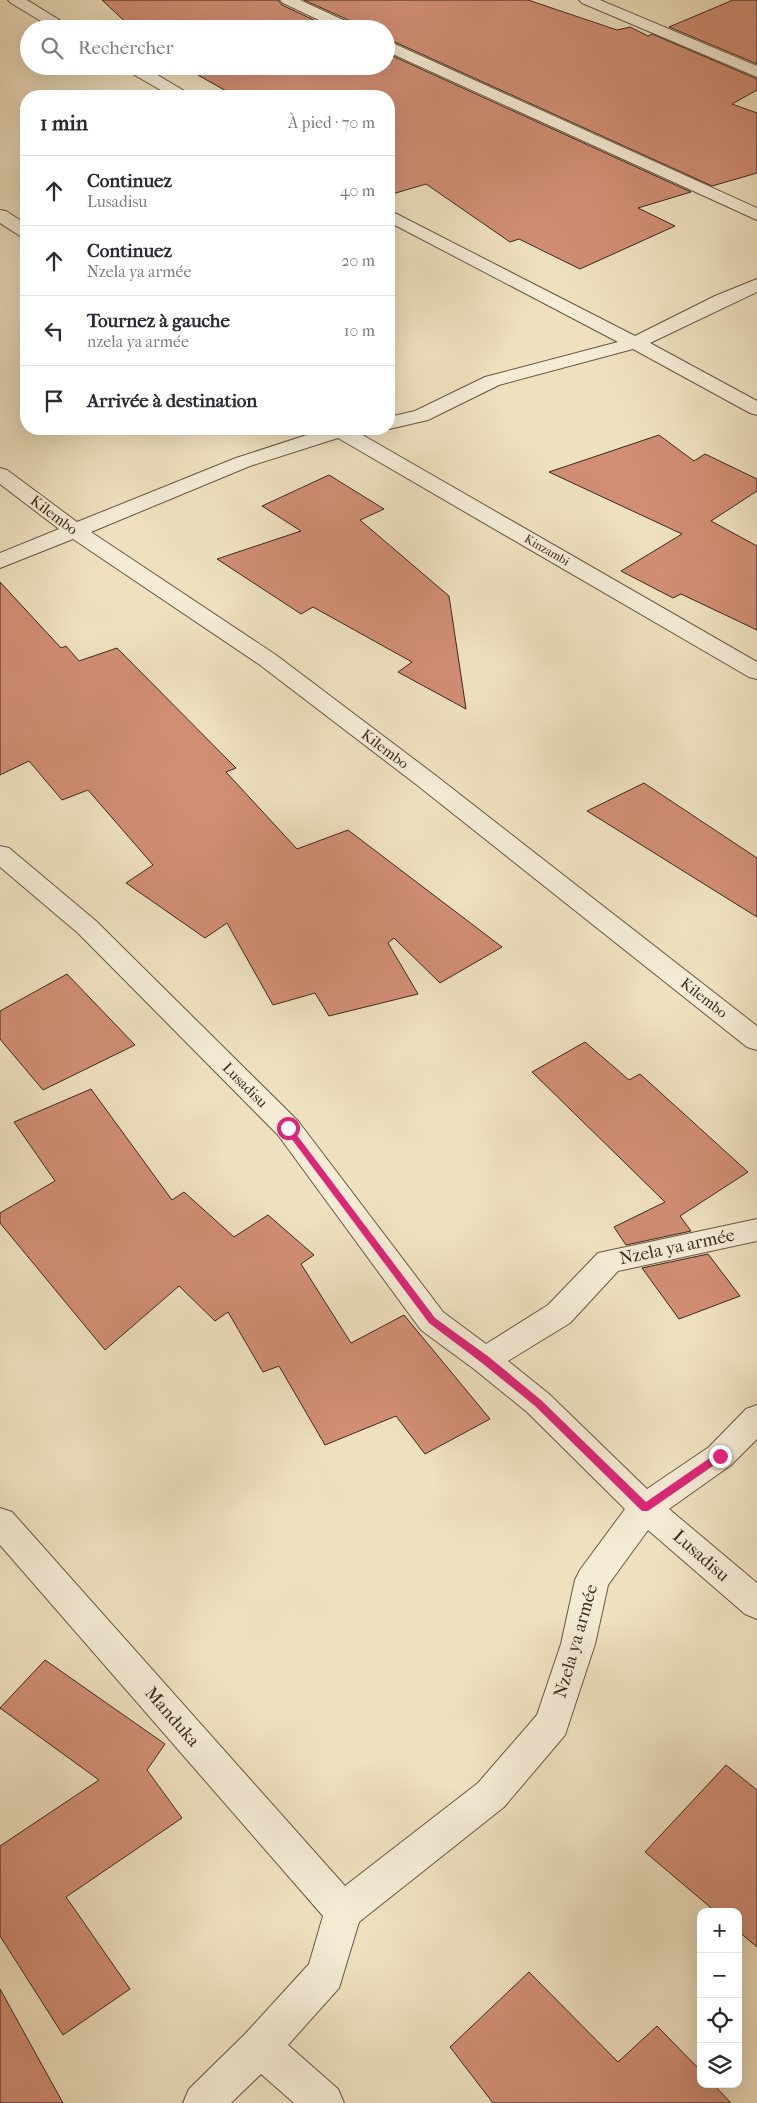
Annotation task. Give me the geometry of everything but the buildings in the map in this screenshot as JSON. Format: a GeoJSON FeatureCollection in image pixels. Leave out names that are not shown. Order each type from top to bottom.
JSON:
{"type":"FeatureCollection","features":[{"type":"Feature","properties":{"kind":"street"},"geometry":{"type":"LineString","coordinates":[[0,2],[11,0]]}},
{"type":"Feature","properties":{"kind":"street"},"geometry":{"type":"LineString","coordinates":[[16,0],[50,20]]}},
{"type":"Feature","properties":{"kind":"street"},"geometry":{"type":"LineString","coordinates":[[288,0],[331,20]]}},
{"type":"Feature","properties":{"kind":"street"},"geometry":{"type":"LineString","coordinates":[[587,0],[757,72]]}},
{"type":"Feature","properties":{"kind":"street"},"geometry":{"type":"LineString","coordinates":[[395,49],[757,215]]}},
{"type":"Feature","properties":{"kind":"street"},"geometry":{"type":"LineString","coordinates":[[146,75],[172,90]]}},
{"type":"Feature","properties":{"kind":"street"},"geometry":{"type":"LineString","coordinates":[[0,216],[20,228]]}},
{"type":"Feature","properties":{"kind":"street"},"geometry":{"type":"LineString","coordinates":[[395,218],[757,409]]}},
{"type":"Feature","properties":{"kind":"street"},"geometry":{"type":"LineString","coordinates":[[395,422],[421,416],[492,381],[635,343],[757,285]]}},
{"type":"Feature","properties":{"kind":"street"},"geometry":{"type":"LineString","coordinates":[[0,561],[243,462],[326,435]]}},
{"type":"Feature","properties":{"kind":"street","name":"Kinzambi"},"geometry":{"type":"LineString","coordinates":[[354,435],[757,672]]}},
{"type":"Feature","properties":{"kind":"street","name":"Kilembo"},"geometry":{"type":"LineString","coordinates":[[0,474],[74,530],[268,660],[433,786],[757,1040]]}},
{"type":"Feature","properties":{"kind":"street","name":"Lusadisu"},"geometry":{"type":"LineString","coordinates":[[0,854],[86,927],[288,1128],[432,1321],[486,1360]]}},
{"type":"Feature","properties":{"kind":"street","name":"Nzela ya armée"},"geometry":{"type":"LineString","coordinates":[[486,1360],[559,1314],[609,1261],[757,1230]]}},
{"type":"Feature","properties":{"kind":"street"},"geometry":{"type":"LineString","coordinates":[[486,1360],[538,1403],[645,1508],[720,1456],[757,1418]]}},
{"type":"Feature","properties":{"kind":"street","name":"Lusadisu"},"geometry":{"type":"LineString","coordinates":[[645,1508],[757,1604]]}},
{"type":"Feature","properties":{"kind":"street","name":"Nzela ya armée"},"geometry":{"type":"LineString","coordinates":[[343,1911],[491,1795],[552,1724],[578,1644],[592,1580],[645,1508]]}},
{"type":"Feature","properties":{"kind":"street","name":"Manduka"},"geometry":{"type":"LineString","coordinates":[[0,1522],[343,1911]]}},
{"type":"Feature","properties":{"kind":"street"},"geometry":{"type":"LineString","coordinates":[[203,2103],[260,2047],[325,1975],[343,1911]]}},
{"type":"Feature","properties":{"kind":"street"},"geometry":{"type":"LineString","coordinates":[[260,2047],[324,2103]]}},
{"type":"Feature","properties":{"kind":"route"},"geometry":{"type":"LineString","coordinates":[[288,1128],[432,1321],[486,1360],[538,1403],[645,1508],[720,1456]]}}]}
